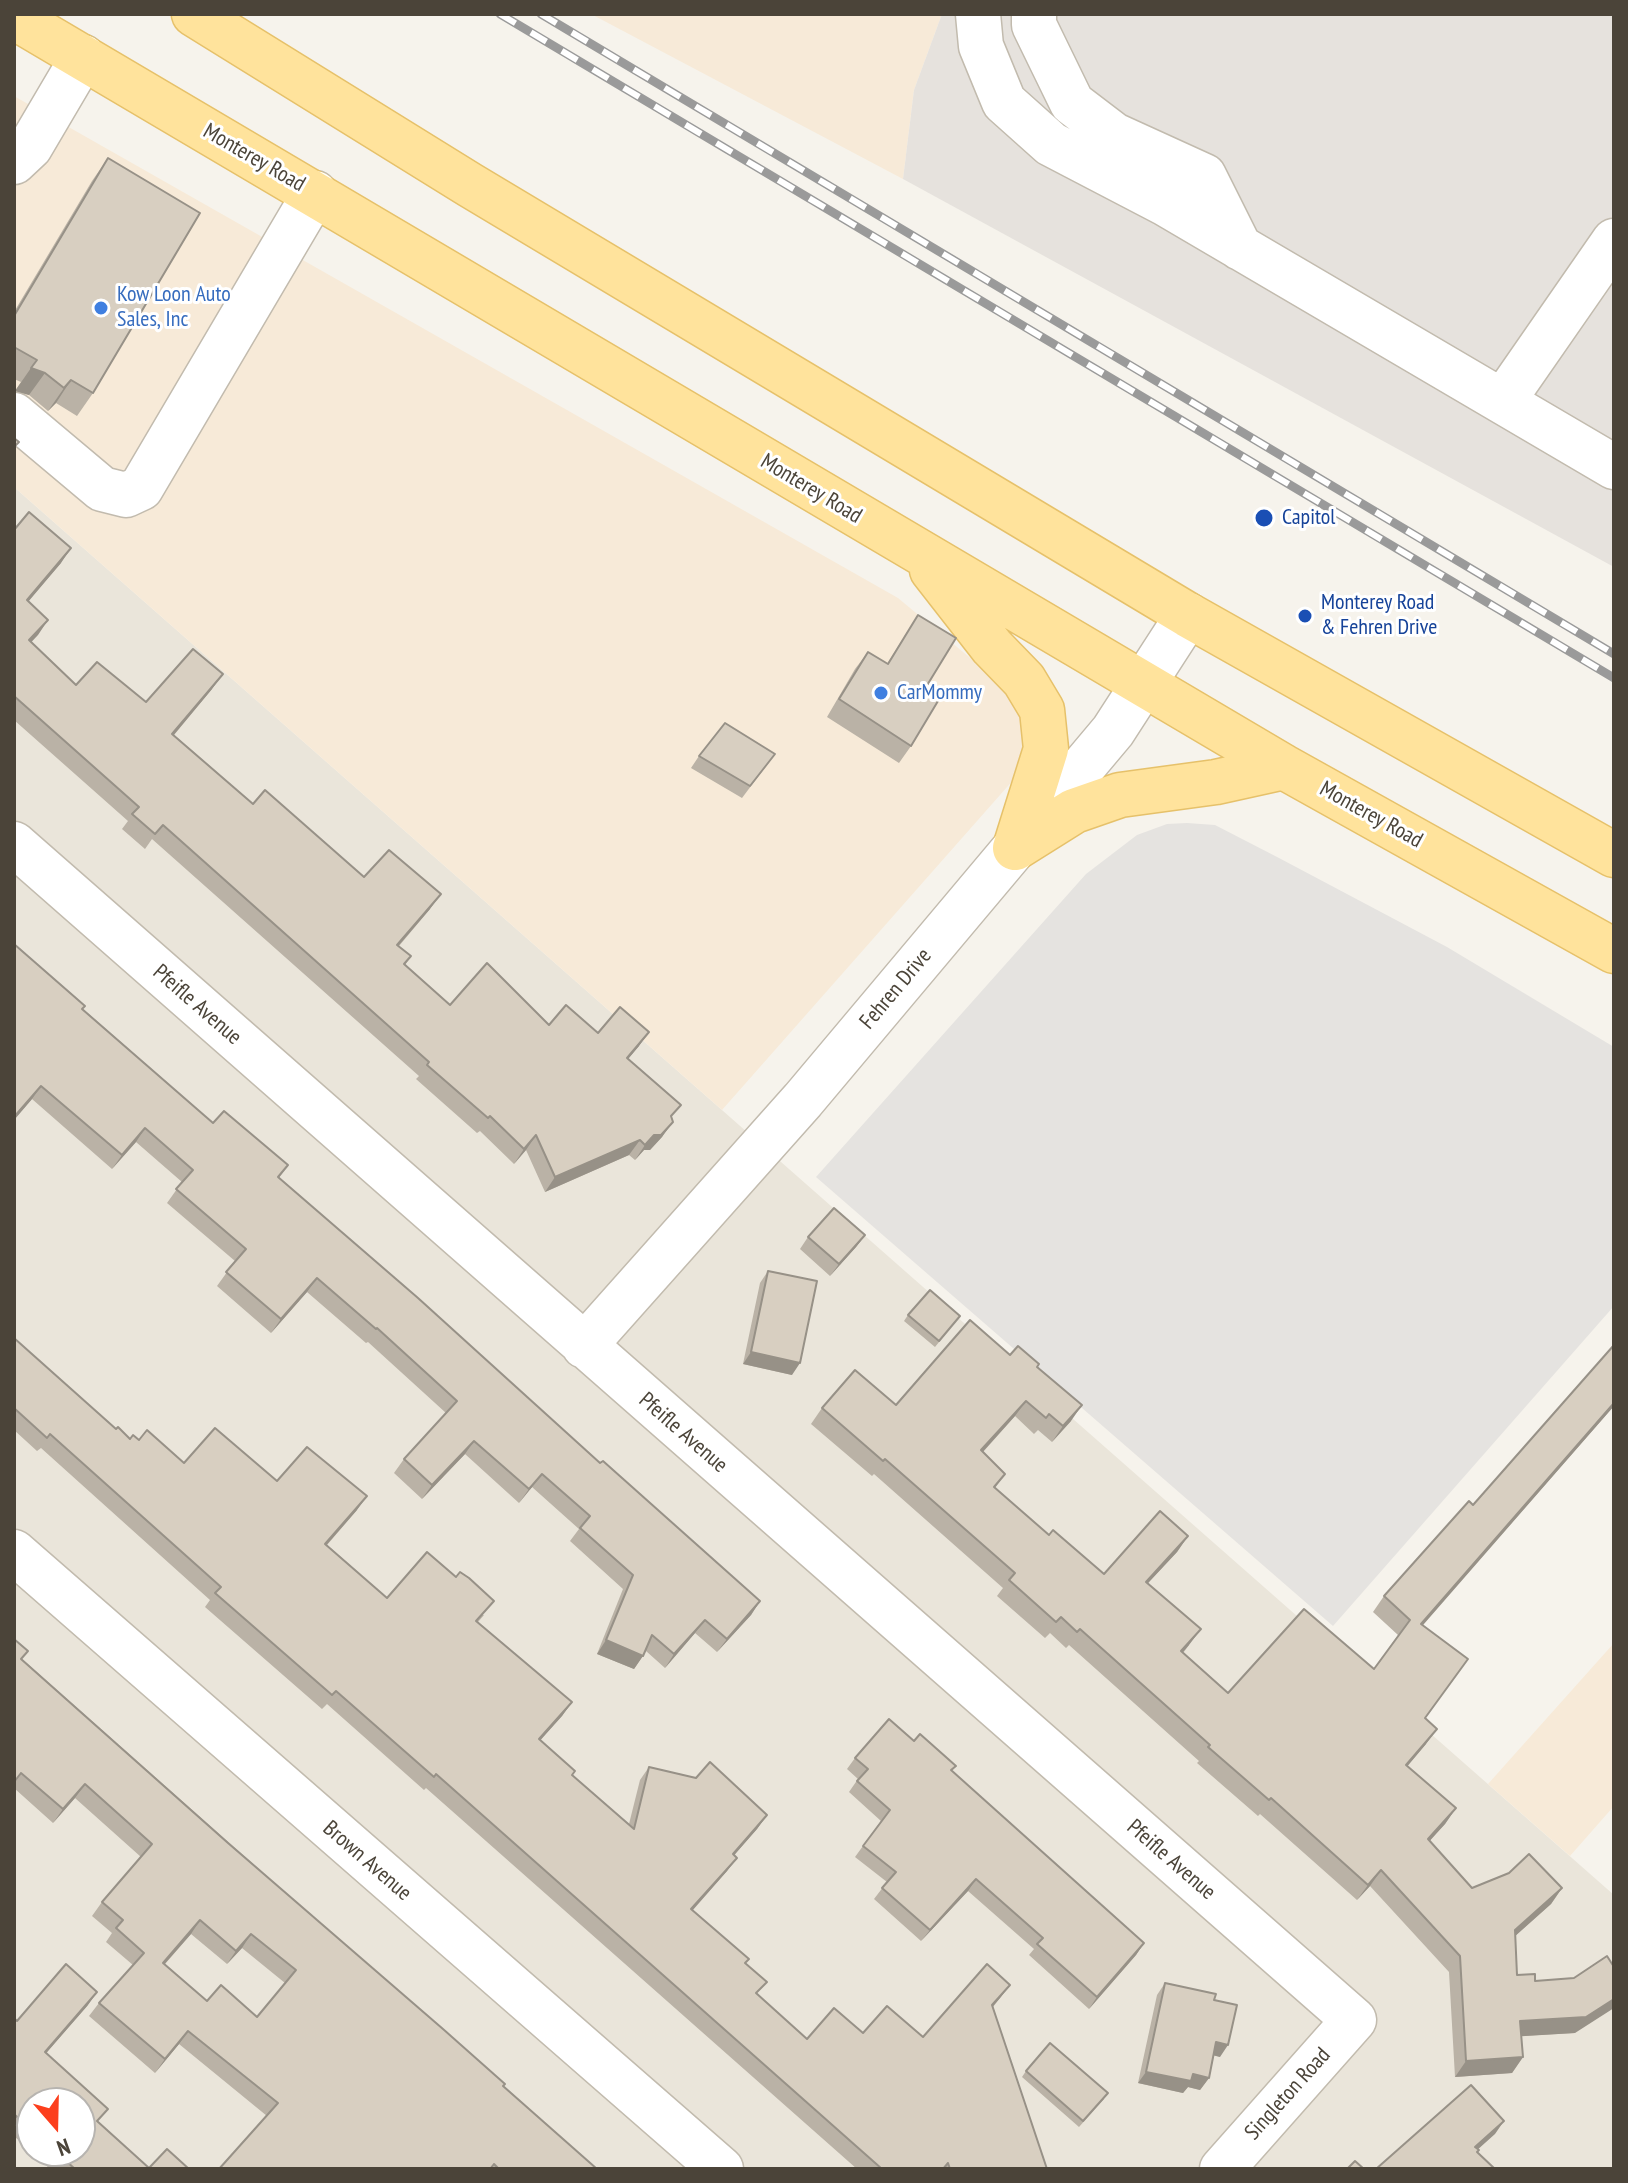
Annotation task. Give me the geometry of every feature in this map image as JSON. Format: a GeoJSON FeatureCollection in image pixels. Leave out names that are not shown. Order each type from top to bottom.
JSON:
{"type":"FeatureCollection","features":[{"type":"Feature","properties":{"kind":"main road"},"geometry":{"type":"LineString","coordinates":[[194,14],[470,185],[1188,615],[1614,855]]}},
{"type":"Feature","properties":{"kind":"main road","name":"Monterey Road"},"geometry":{"type":"LineString","coordinates":[[14,17],[1284,767],[1614,951]]}},
{"type":"Feature","properties":{"kind":"main road"},"geometry":{"type":"LineString","coordinates":[[919,553],[992,647],[1024,680],[1042,710],[1046,749],[1015,848]]}},
{"type":"Feature","properties":{"kind":"main road"},"geometry":{"type":"LineString","coordinates":[[1015,848],[1074,811],[1120,795],[1216,782],[1284,767]]}},
{"type":"Feature","properties":{"kind":"street"},"geometry":{"type":"LineString","coordinates":[[978,14],[981,46],[1004,102],[1051,144],[1166,204],[1614,467]]}},
{"type":"Feature","properties":{"kind":"street"},"geometry":{"type":"LineString","coordinates":[[1034,14],[1034,25],[1072,103],[1114,135],[1204,176],[1240,248]]}},
{"type":"Feature","properties":{"kind":"street"},"geometry":{"type":"LineString","coordinates":[[14,162],[30,147],[83,57]]}},
{"type":"Feature","properties":{"kind":"street"},"geometry":{"type":"LineString","coordinates":[[14,415],[102,489],[126,495],[141,488],[315,193]]}},
{"type":"Feature","properties":{"kind":"street"},"geometry":{"type":"LineString","coordinates":[[1503,401],[1614,241]]}},
{"type":"Feature","properties":{"kind":"street","name":"Fehren Drive"},"geometry":{"type":"LineString","coordinates":[[584,1346],[803,1100],[1113,731],[1188,615]]}},
{"type":"Feature","properties":{"kind":"street","name":"Pfeifle Avenue"},"geometry":{"type":"LineString","coordinates":[[14,844],[1354,2020]]}},
{"type":"Feature","properties":{"kind":"street","name":"Brown Avenue"},"geometry":{"type":"LineString","coordinates":[[14,1552],[721,2169]]}},
{"type":"Feature","properties":{"kind":"street","name":"Singleton Road"},"geometry":{"type":"LineString","coordinates":[[1222,2169],[1354,2020]]}},
{"type":"Feature","properties":{"kind":"shaded area"},"geometry":{"type":"Polygon","coordinates":[[[591,14],[942,14],[914,90],[903,179],[591,14]]]}},
{"type":"Feature","properties":{"kind":"shaded area"},"geometry":{"type":"Polygon","coordinates":[[[942,14],[1614,14],[1614,567],[903,179],[914,90],[942,14]]]}},
{"type":"Feature","properties":{"kind":"shaded area"},"geometry":{"type":"Polygon","coordinates":[[[14,96],[898,598],[1004,686],[1029,733],[1015,778],[722,1110],[14,487],[14,96]]]}},
{"type":"Feature","properties":{"kind":"shaded area"},"geometry":{"type":"Polygon","coordinates":[[[14,487],[1614,1895],[1614,2169],[14,2169],[14,487]]]}},
{"type":"Feature","properties":{"kind":"shaded area"},"geometry":{"type":"Polygon","coordinates":[[[1167,824],[1215,825],[1279,858],[1447,947],[1614,1047],[1614,1306],[1333,1626],[816,1177],[1086,874],[1137,835],[1167,824]]]}},
{"type":"Feature","properties":{"kind":"shaded area"},"geometry":{"type":"Polygon","coordinates":[[[1614,1643],[1614,1806],[1570,1856],[1488,1784],[1614,1643]]]}},
{"type":"Feature","properties":{"kind":"building"},"geometry":{"type":"Polygon","coordinates":[[[108,158],[200,213],[93,393],[71,380],[64,388],[45,373],[31,368],[37,360],[14,347],[14,316],[108,158]]]}},
{"type":"Feature","properties":{"kind":"building"},"geometry":{"type":"Polygon","coordinates":[[[29,512],[71,548],[27,600],[48,620],[29,640],[76,685],[97,662],[146,702],[193,649],[223,674],[172,734],[253,804],[265,790],[364,877],[389,850],[441,894],[397,945],[411,956],[404,964],[450,1005],[487,963],[549,1025],[566,1005],[598,1033],[620,1007],[649,1032],[627,1058],[681,1105],[671,1116],[673,1122],[661,1135],[654,1135],[645,1145],[640,1140],[555,1177],[536,1135],[524,1149],[163,825],[155,834],[132,814],[139,807],[14,696],[14,530],[29,512]]]}},
{"type":"Feature","properties":{"kind":"building","name":"CarMommy"},"geometry":{"type":"Polygon","coordinates":[[[918,615],[956,638],[926,687],[941,696],[911,746],[839,699],[868,652],[888,664],[918,615]]]}},
{"type":"Feature","properties":{"kind":"building"},"geometry":{"type":"Polygon","coordinates":[[[725,723],[775,754],[750,786],[699,756],[725,723]]]}},
{"type":"Feature","properties":{"kind":"building"},"geometry":{"type":"Polygon","coordinates":[[[14,944],[85,1006],[82,1009],[213,1123],[224,1111],[288,1165],[278,1177],[760,1601],[727,1639],[705,1620],[674,1654],[652,1635],[643,1656],[606,1640],[633,1575],[580,1528],[590,1516],[542,1474],[529,1489],[474,1441],[432,1485],[404,1459],[457,1401],[317,1278],[281,1319],[226,1272],[246,1249],[176,1189],[193,1170],[145,1128],[122,1155],[41,1086],[14,1117],[14,944]]]}},
{"type":"Feature","properties":{"kind":"building"},"geometry":{"type":"Polygon","coordinates":[[[834,1208],[865,1235],[839,1264],[808,1237],[834,1208]]]}},
{"type":"Feature","properties":{"kind":"building"},"geometry":{"type":"Polygon","coordinates":[[[768,1271],[817,1281],[800,1363],[751,1352],[768,1271]]]}},
{"type":"Feature","properties":{"kind":"building"},"geometry":{"type":"Polygon","coordinates":[[[930,1290],[960,1316],[939,1341],[908,1315],[930,1290]]]}},
{"type":"Feature","properties":{"kind":"building"},"geometry":{"type":"Polygon","coordinates":[[[970,1320],[1010,1355],[1018,1346],[1039,1364],[1037,1367],[1082,1405],[1063,1426],[1049,1414],[1046,1418],[1026,1401],[981,1450],[1005,1474],[994,1487],[1049,1535],[1053,1530],[1104,1574],[1160,1511],[1188,1536],[1146,1582],[1201,1629],[1181,1651],[1228,1693],[1304,1609],[1374,1669],[1410,1620],[1384,1596],[1469,1501],[1473,1505],[1614,1345],[1614,1403],[1421,1624],[1468,1659],[1425,1718],[1437,1729],[1406,1765],[1456,1808],[1428,1839],[1472,1888],[1509,1873],[1529,1854],[1562,1888],[1515,1930],[1517,1975],[1535,1974],[1535,1981],[1574,1978],[1607,1956],[1614,1967],[1614,1999],[1586,2017],[1520,2021],[1523,2057],[1466,2061],[1460,1956],[1381,1870],[1368,1885],[1271,1798],[1269,1800],[1208,1747],[1210,1745],[1080,1629],[1077,1632],[1061,1617],[1056,1622],[1009,1580],[1015,1573],[822,1408],[855,1370],[896,1405],[970,1320]]]}},
{"type":"Feature","properties":{"kind":"building"},"geometry":{"type":"Polygon","coordinates":[[[14,1338],[116,1429],[118,1427],[130,1439],[133,1435],[139,1440],[147,1430],[184,1463],[215,1428],[277,1481],[307,1447],[367,1496],[325,1544],[387,1598],[427,1552],[456,1577],[460,1572],[469,1578],[494,1601],[476,1621],[572,1702],[539,1739],[575,1771],[572,1775],[634,1829],[649,1767],[696,1778],[710,1762],[767,1815],[733,1854],[737,1858],[691,1909],[749,1959],[745,1963],[767,1982],[756,1993],[807,2039],[834,2008],[863,2033],[887,2006],[923,2037],[987,1964],[1010,1985],[992,2005],[1047,2169],[950,2169],[948,2163],[943,2169],[882,2169],[436,1774],[434,1777],[336,1691],[332,1695],[215,1593],[221,1587],[50,1434],[47,1438],[14,1408],[14,1338]]]}},
{"type":"Feature","properties":{"kind":"building"},"geometry":{"type":"Polygon","coordinates":[[[14,1639],[28,1651],[21,1659],[443,2029],[597,2169],[499,2169],[494,2164],[490,2169],[219,2169],[278,2103],[188,2031],[165,2059],[99,2003],[144,1953],[116,1928],[123,1920],[102,1902],[152,1844],[85,1784],[63,1809],[21,1773],[14,1782],[14,1639]],[[200,1920],[163,1963],[207,2001],[221,1985],[257,2017],[296,1970],[251,1934],[236,1951],[200,1920]]]}},
{"type":"Feature","properties":{"kind":"building"},"geometry":{"type":"Polygon","coordinates":[[[889,1719],[914,1741],[920,1734],[956,1766],[951,1770],[1144,1943],[1097,1997],[1037,1944],[1043,1938],[976,1879],[930,1930],[882,1888],[896,1872],[863,1846],[890,1810],[857,1781],[868,1769],[855,1758],[889,1719]]]}},
{"type":"Feature","properties":{"kind":"building"},"geometry":{"type":"Polygon","coordinates":[[[66,1964],[97,1992],[45,2052],[84,2087],[16,2087],[16,2116],[14,2018],[17,2021],[66,1964]]]}},
{"type":"Feature","properties":{"kind":"building"},"geometry":{"type":"Polygon","coordinates":[[[1165,1983],[1216,1994],[1214,2000],[1237,2005],[1228,2045],[1216,2042],[1209,2078],[1193,2074],[1191,2081],[1146,2072],[1165,1983]]]}},
{"type":"Feature","properties":{"kind":"building"},"geometry":{"type":"Polygon","coordinates":[[[1050,2043],[1108,2093],[1083,2121],[1026,2071],[1050,2043]]]}},
{"type":"Feature","properties":{"kind":"building"},"geometry":{"type":"Polygon","coordinates":[[[1471,2085],[1504,2121],[1475,2147],[1495,2169],[1376,2169],[1471,2085]]]}},
{"type":"Feature","properties":{"kind":"building"},"geometry":{"type":"Polygon","coordinates":[[[96,2098],[108,2109],[97,2121],[149,2168],[167,2149],[189,2169],[73,2167],[96,2167],[96,2098]]]}},
{"type":"Feature","properties":{"kind":"building"},"geometry":{"type":"Polygon","coordinates":[[[1355,2161],[1364,2169],[1347,2169],[1355,2161]]]}},
{"type":"Feature","properties":{"kind":"railway"},"geometry":{"type":"LineString","coordinates":[[500,14],[1614,678]]}},
{"type":"Feature","properties":{"kind":"railway"},"geometry":{"type":"LineString","coordinates":[[541,14],[1614,654]]}},
{"type":"Feature","properties":{"kind":"place","name":"Kow Loon Auto Sales, Inc"},"geometry":{"type":"Point","coordinates":[101,308]}},
{"type":"Feature","properties":{"kind":"place","name":"Capitol"},"geometry":{"type":"Point","coordinates":[1264,518]}},
{"type":"Feature","properties":{"kind":"place","name":"Monterey Road & Fehren Drive"},"geometry":{"type":"Point","coordinates":[1305,616]}},
{"type":"Feature","properties":{"kind":"place","name":"CarMommy"},"geometry":{"type":"Point","coordinates":[881,693]}}]}
